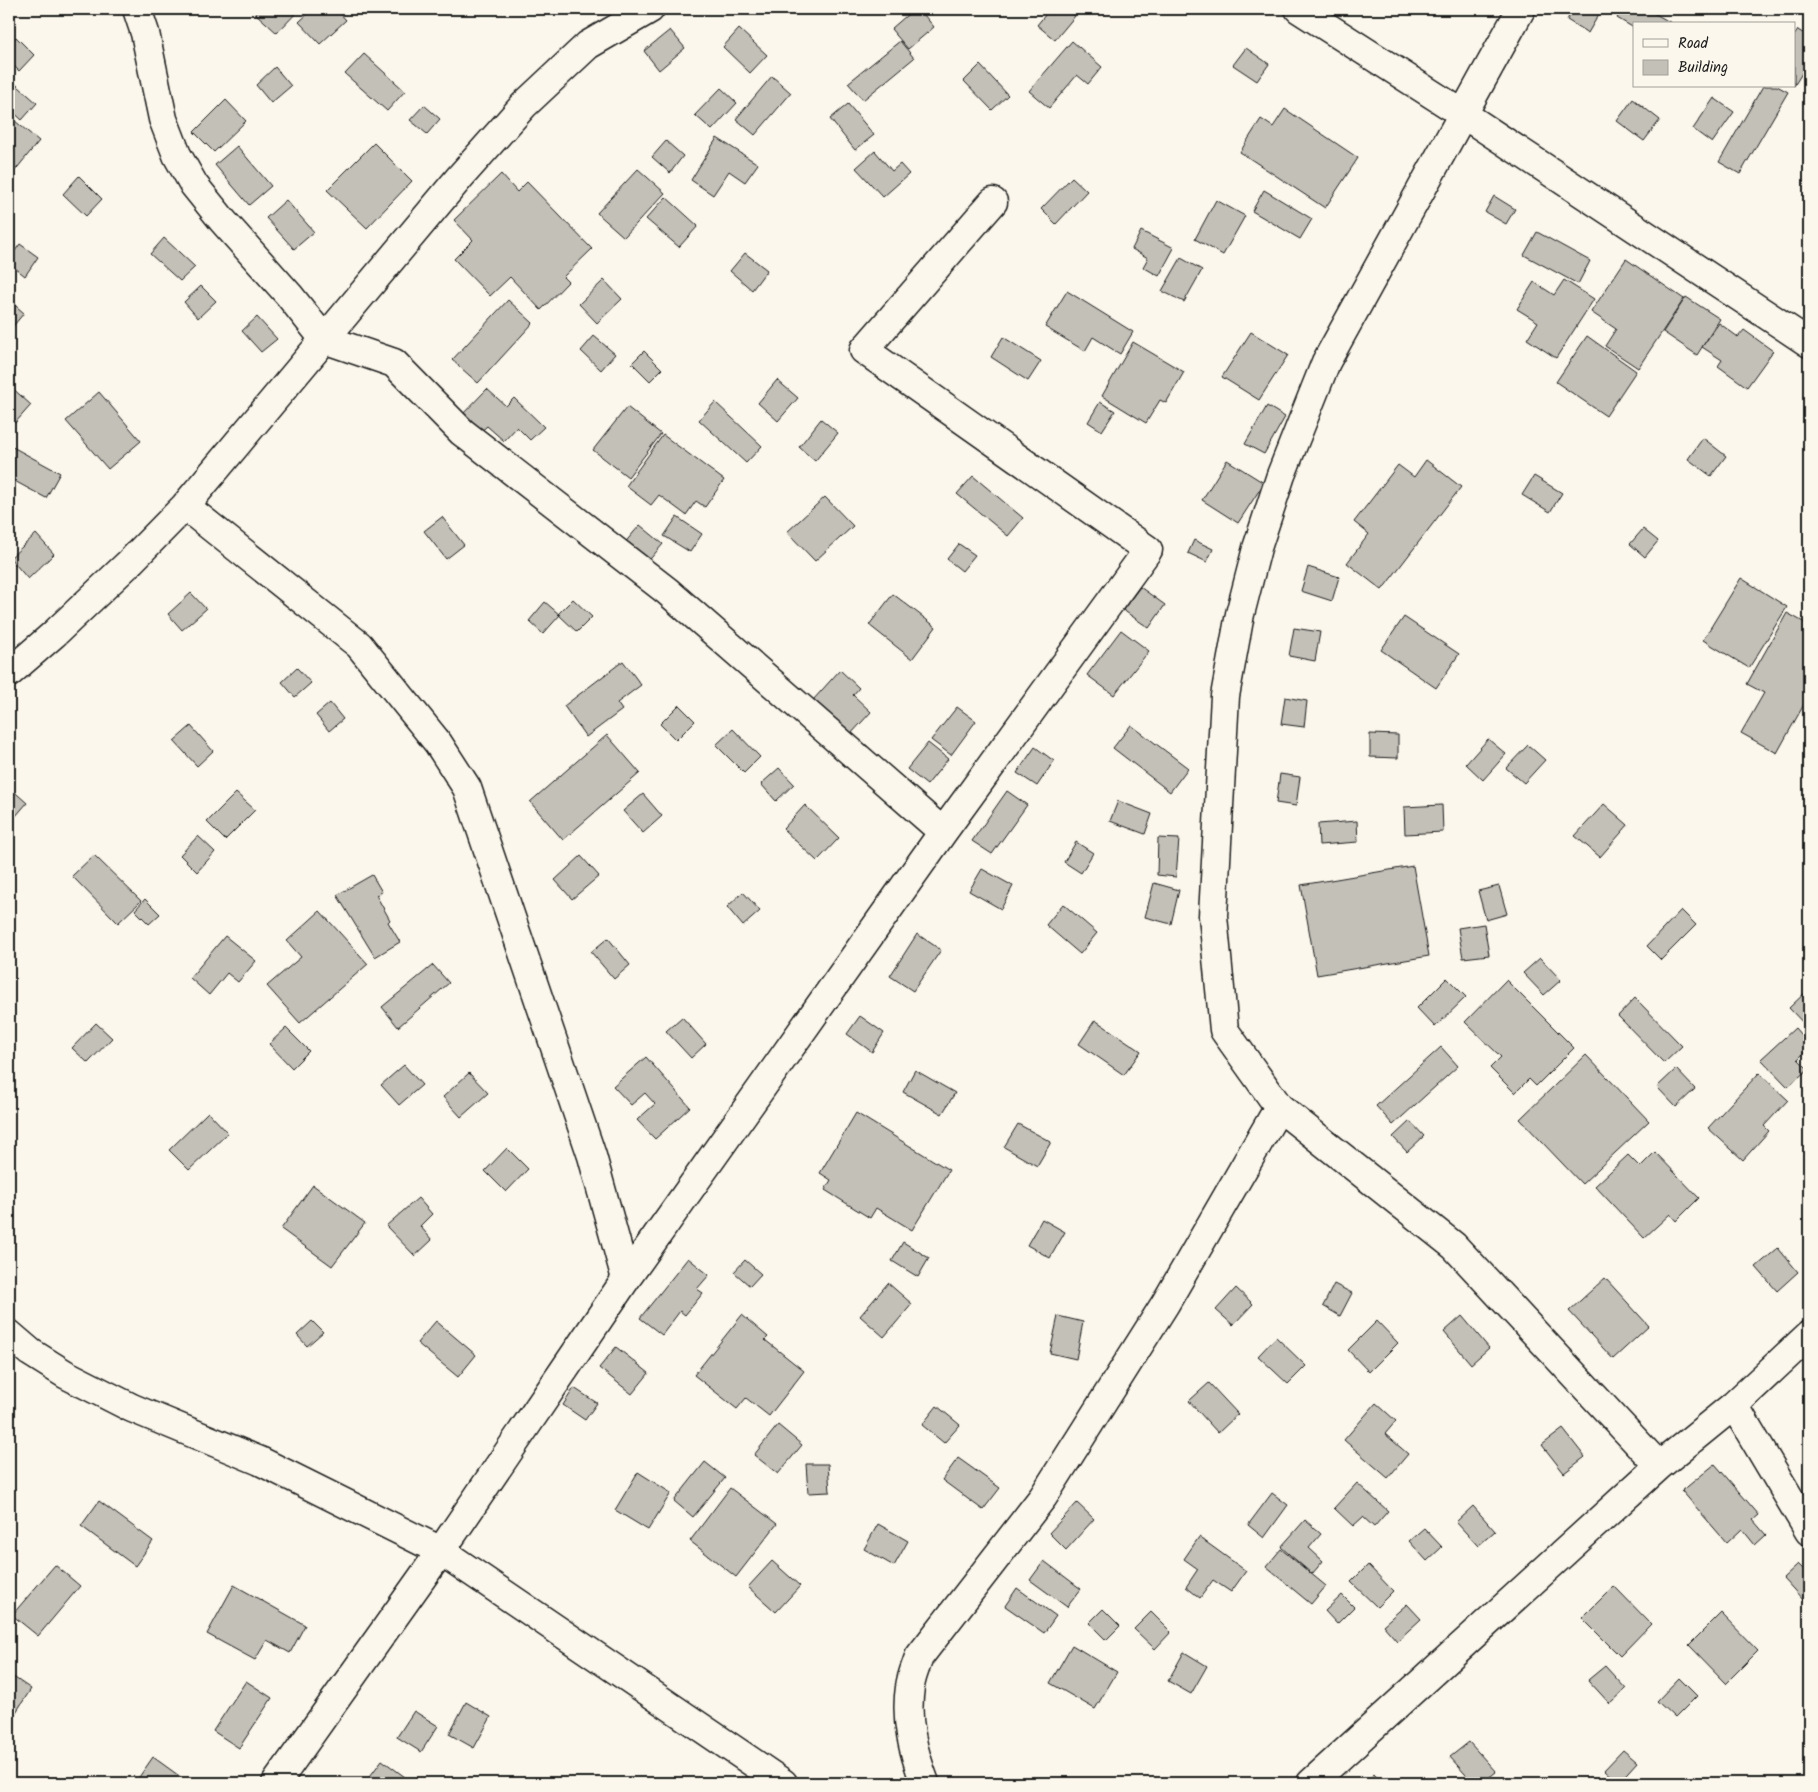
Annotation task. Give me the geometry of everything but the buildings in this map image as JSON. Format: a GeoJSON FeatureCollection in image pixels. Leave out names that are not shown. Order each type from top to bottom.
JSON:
{"type":"FeatureCollection","features":[{"type":"Feature","properties":{"kind":"street"},"geometry":{"type":"LineString","coordinates":[[137,9],[145,33],[163,119],[185,170],[223,221],[289,295],[324,339],[394,363],[462,432],[667,591],[943,832]]}},
{"type":"Feature","properties":{"kind":"street"},"geometry":{"type":"LineString","coordinates":[[9,673],[128,565],[185,506],[460,177],[524,105],[588,45],[650,9]]}},
{"type":"Feature","properties":{"kind":"street"},"geometry":{"type":"LineString","coordinates":[[1299,9],[1463,114],[1809,343]]}},
{"type":"Feature","properties":{"kind":"street"},"geometry":{"type":"LineString","coordinates":[[1521,9],[1326,362],[1281,475],[1256,548],[1238,623],[1225,696],[1212,916],[1224,1030],[1279,1107],[1454,1246],[1659,1466]]}},
{"type":"Feature","properties":{"kind":"street"},"geometry":{"type":"LineString","coordinates":[[276,1783],[441,1551],[626,1278],[943,832],[1148,550],[864,350],[992,202]]}},
{"type":"Feature","properties":{"kind":"street"},"geometry":{"type":"LineString","coordinates":[[185,506],[359,646],[438,743],[467,788],[592,1156],[626,1278]]}},
{"type":"Feature","properties":{"kind":"street"},"geometry":{"type":"LineString","coordinates":[[925,1783],[914,1752],[908,1717],[910,1685],[919,1657],[1043,1497],[1165,1304],[1279,1107]]}},
{"type":"Feature","properties":{"kind":"street"},"geometry":{"type":"LineString","coordinates":[[9,1334],[30,1352],[65,1374],[132,1408],[260,1461],[441,1551],[783,1783]]}},
{"type":"Feature","properties":{"kind":"street"},"geometry":{"type":"LineString","coordinates":[[1311,1783],[1659,1466],[1734,1404],[1809,1335]]}},
{"type":"Feature","properties":{"kind":"street"},"geometry":{"type":"LineString","coordinates":[[1734,1404],[1809,1531]]}}]}
